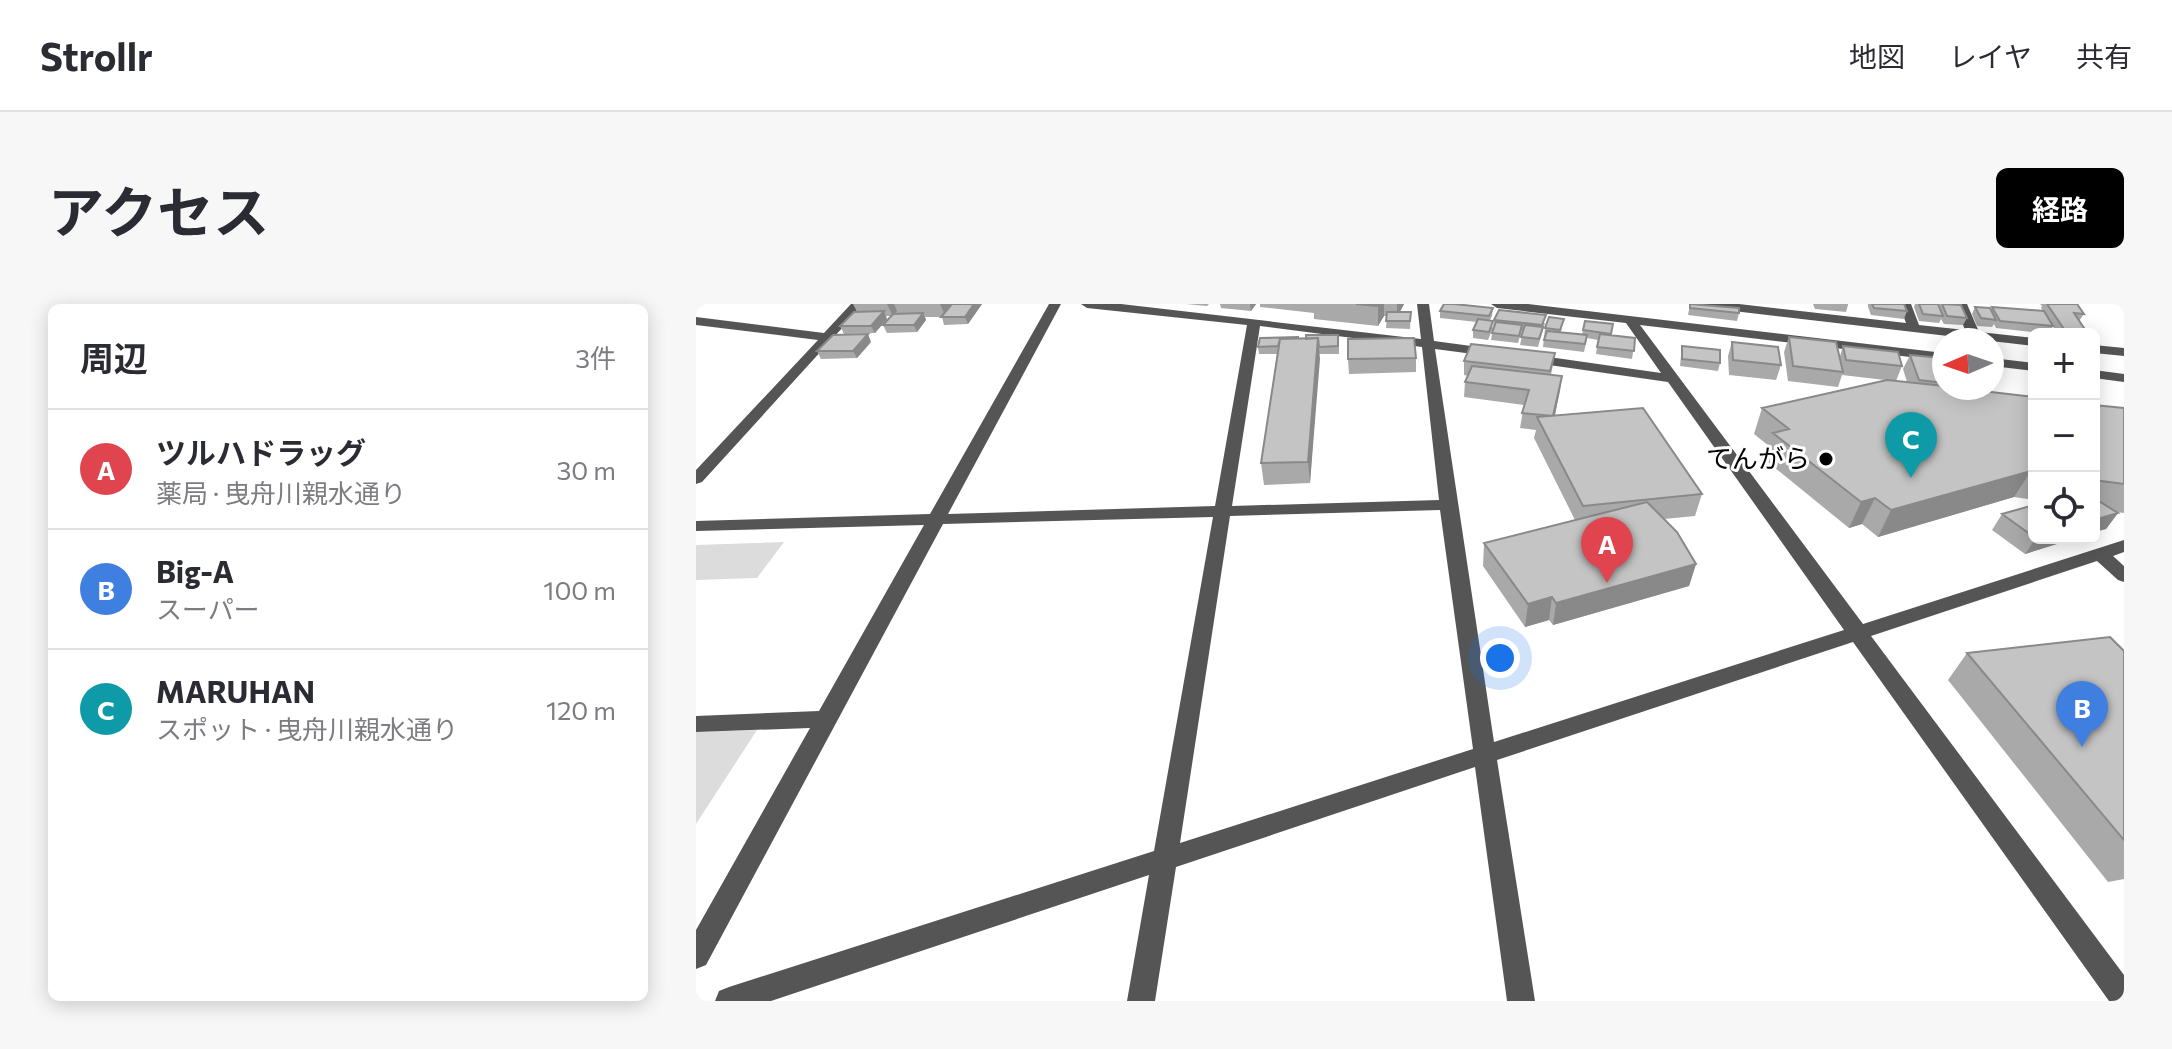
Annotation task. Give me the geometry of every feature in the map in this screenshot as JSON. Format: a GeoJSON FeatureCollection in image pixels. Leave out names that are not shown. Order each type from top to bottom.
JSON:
{"type":"FeatureCollection","features":[{"type":"Feature","properties":{"kind":"street"},"geometry":{"type":"LineString","coordinates":[[696,479],[858,304]]}},
{"type":"Feature","properties":{"kind":"street"},"geometry":{"type":"LineString","coordinates":[[696,956],[1055,304]]}},
{"type":"Feature","properties":{"kind":"street"},"geometry":{"type":"LineString","coordinates":[[1087,304],[1426,343],[1670,378]]}},
{"type":"Feature","properties":{"kind":"street"},"geometry":{"type":"LineString","coordinates":[[1423,304],[1448,505],[1521,1001]]}},
{"type":"Feature","properties":{"kind":"street"},"geometry":{"type":"LineString","coordinates":[[1497,304],[1932,356]]}},
{"type":"Feature","properties":{"kind":"street"},"geometry":{"type":"LineString","coordinates":[[1708,304],[1932,330]]}},
{"type":"Feature","properties":{"kind":"street"},"geometry":{"type":"LineString","coordinates":[[1905,304],[1914,328]]}},
{"type":"Feature","properties":{"kind":"street"},"geometry":{"type":"LineString","coordinates":[[1961,304],[1971,328]]}},
{"type":"Feature","properties":{"kind":"street"},"geometry":{"type":"LineString","coordinates":[[1630,320],[1859,630],[2124,998]]}},
{"type":"Feature","properties":{"kind":"street"},"geometry":{"type":"LineString","coordinates":[[696,321],[828,337]]}},
{"type":"Feature","properties":{"kind":"street"},"geometry":{"type":"LineString","coordinates":[[1141,1001],[1254,322]]}},
{"type":"Feature","properties":{"kind":"street"},"geometry":{"type":"LineString","coordinates":[[2004,339],[2028,341]]}},
{"type":"Feature","properties":{"kind":"street"},"geometry":{"type":"LineString","coordinates":[[2100,350],[2124,352]]}},
{"type":"Feature","properties":{"kind":"street"},"geometry":{"type":"LineString","coordinates":[[2004,363],[2028,366]]}},
{"type":"Feature","properties":{"kind":"street"},"geometry":{"type":"LineString","coordinates":[[2100,375],[2124,378]]}},
{"type":"Feature","properties":{"kind":"street"},"geometry":{"type":"LineString","coordinates":[[696,526],[1448,505]]}},
{"type":"Feature","properties":{"kind":"street"},"geometry":{"type":"LineString","coordinates":[[729,1001],[2124,546]]}},
{"type":"Feature","properties":{"kind":"street"},"geometry":{"type":"LineString","coordinates":[[2100,554],[2124,576]]}},
{"type":"Feature","properties":{"kind":"street"},"geometry":{"type":"LineString","coordinates":[[696,724],[827,719]]}},
{"type":"Feature","properties":{"kind":"shaded area"},"geometry":{"type":"Polygon","coordinates":[[[784,542],[757,578],[696,580],[696,545],[784,542]]]}},
{"type":"Feature","properties":{"kind":"shaded area"},"geometry":{"type":"Polygon","coordinates":[[[757,730],[696,824],[696,732],[757,730]]]}},
{"type":"Feature","properties":{"kind":"building"},"geometry":{"type":"Polygon","coordinates":[[[952,304],[974,304],[965,317],[941,317],[952,304]]]}},
{"type":"Feature","properties":{"kind":"building"},"geometry":{"type":"Polygon","coordinates":[[[1444,304],[1493,308],[1489,316],[1440,311],[1444,304]]]}},
{"type":"Feature","properties":{"kind":"building"},"geometry":{"type":"Polygon","coordinates":[[[1690,304],[1739,308],[1739,313],[1690,308],[1690,304]]]}},
{"type":"Feature","properties":{"kind":"building"},"geometry":{"type":"Polygon","coordinates":[[[1872,304],[1904,304],[1907,311],[1874,308],[1872,304]]]}},
{"type":"Feature","properties":{"kind":"building"},"geometry":{"type":"Polygon","coordinates":[[[1919,304],[1938,304],[1943,316],[1923,314],[1919,304]]]}},
{"type":"Feature","properties":{"kind":"building"},"geometry":{"type":"Polygon","coordinates":[[[1942,304],[1961,305],[1967,318],[1947,316],[1942,304]]]}},
{"type":"Feature","properties":{"kind":"building"},"geometry":{"type":"Polygon","coordinates":[[[2047,304],[2077,304],[2084,314],[2074,313],[2084,328],[2063,328],[2047,304]]]}},
{"type":"Feature","properties":{"kind":"building"},"geometry":{"type":"Polygon","coordinates":[[[1975,307],[1990,308],[1996,320],[1981,318],[1975,307]]]}},
{"type":"Feature","properties":{"kind":"building"},"geometry":{"type":"Polygon","coordinates":[[[1992,307],[2044,311],[2053,326],[2000,321],[1992,307]]]}},
{"type":"Feature","properties":{"kind":"building"},"geometry":{"type":"Polygon","coordinates":[[[1499,310],[1546,315],[1542,325],[1494,320],[1499,310]]]}},
{"type":"Feature","properties":{"kind":"building"},"geometry":{"type":"Polygon","coordinates":[[[884,311],[871,326],[840,326],[854,312],[884,311]]]}},
{"type":"Feature","properties":{"kind":"building"},"geometry":{"type":"Polygon","coordinates":[[[1387,312],[1411,312],[1410,321],[1386,321],[1387,312]]]}},
{"type":"Feature","properties":{"kind":"building"},"geometry":{"type":"Polygon","coordinates":[[[923,313],[914,325],[883,325],[893,314],[923,313]]]}},
{"type":"Feature","properties":{"kind":"building"},"geometry":{"type":"Polygon","coordinates":[[[1549,317],[1564,319],[1560,330],[1545,328],[1549,317]]]}},
{"type":"Feature","properties":{"kind":"building"},"geometry":{"type":"Polygon","coordinates":[[[1478,319],[1493,321],[1489,332],[1473,330],[1478,319]]]}},
{"type":"Feature","properties":{"kind":"building"},"geometry":{"type":"Polygon","coordinates":[[[1585,321],[1613,324],[1611,334],[1583,330],[1585,321]]]}},
{"type":"Feature","properties":{"kind":"building"},"geometry":{"type":"Polygon","coordinates":[[[1496,322],[1522,325],[1519,336],[1492,333],[1496,322]]]}},
{"type":"Feature","properties":{"kind":"building"},"geometry":{"type":"Polygon","coordinates":[[[1525,325],[1543,327],[1539,339],[1521,337],[1525,325]]]}},
{"type":"Feature","properties":{"kind":"building"},"geometry":{"type":"Polygon","coordinates":[[[1547,331],[1587,335],[1585,344],[1544,340],[1547,331]]]}},
{"type":"Feature","properties":{"kind":"building"},"geometry":{"type":"Polygon","coordinates":[[[868,334],[853,351],[817,351],[833,335],[868,334]]]}},
{"type":"Feature","properties":{"kind":"building"},"geometry":{"type":"Polygon","coordinates":[[[1600,334],[1635,338],[1634,351],[1597,347],[1600,334]]]}},
{"type":"Feature","properties":{"kind":"building"},"geometry":{"type":"Polygon","coordinates":[[[1306,335],[1338,335],[1338,346],[1319,347],[1318,338],[1306,339],[1306,335]]]}},
{"type":"Feature","properties":{"kind":"building"},"geometry":{"type":"Polygon","coordinates":[[[1298,337],[1280,339],[1278,346],[1258,347],[1260,338],[1298,337]]]}},
{"type":"Feature","properties":{"kind":"building"},"geometry":{"type":"Polygon","coordinates":[[[1789,337],[1836,342],[1843,372],[1793,366],[1789,337]]]}},
{"type":"Feature","properties":{"kind":"building"},"geometry":{"type":"Polygon","coordinates":[[[1318,338],[1308,462],[1261,463],[1280,339],[1318,338]]]}},
{"type":"Feature","properties":{"kind":"building"},"geometry":{"type":"Polygon","coordinates":[[[1414,338],[1416,358],[1348,359],[1348,339],[1414,338]]]}},
{"type":"Feature","properties":{"kind":"building"},"geometry":{"type":"Polygon","coordinates":[[[1732,342],[1778,347],[1781,365],[1733,360],[1732,342]]]}},
{"type":"Feature","properties":{"kind":"building"},"geometry":{"type":"Polygon","coordinates":[[[1471,344],[1555,353],[1550,371],[1464,361],[1471,344]]]}},
{"type":"Feature","properties":{"kind":"building"},"geometry":{"type":"Polygon","coordinates":[[[1682,346],[1720,350],[1720,363],[1682,359],[1682,346]]]}},
{"type":"Feature","properties":{"kind":"building"},"geometry":{"type":"Polygon","coordinates":[[[1843,346],[1898,352],[1902,366],[1846,360],[1843,346]]]}},
{"type":"Feature","properties":{"kind":"building"},"geometry":{"type":"Polygon","coordinates":[[[1910,355],[1932,357],[1932,382],[1919,380],[1910,355]]]}},
{"type":"Feature","properties":{"kind":"building"},"geometry":{"type":"Polygon","coordinates":[[[1472,366],[1562,376],[1553,416],[1522,413],[1529,390],[1465,382],[1472,366]]]}},
{"type":"Feature","properties":{"kind":"building"},"geometry":{"type":"Polygon","coordinates":[[[1887,380],[1932,385],[1932,400],[2004,400],[2004,393],[2028,396],[2028,472],[1891,510],[1875,498],[1861,502],[1773,433],[1789,429],[1762,408],[1887,380]]]}},
{"type":"Feature","properties":{"kind":"building"},"geometry":{"type":"Polygon","coordinates":[[[2100,406],[2124,408],[2124,484],[2100,481],[2100,406]]]}},
{"type":"Feature","properties":{"kind":"building"},"geometry":{"type":"Polygon","coordinates":[[[1643,408],[1702,494],[1583,506],[1537,417],[1643,408]]]}},
{"type":"Feature","properties":{"kind":"building"},"geometry":{"type":"Polygon","coordinates":[[[1647,502],[1677,532],[1696,564],[1556,603],[1552,597],[1528,604],[1484,543],[1647,502]]]}},
{"type":"Feature","properties":{"kind":"building"},"geometry":{"type":"Polygon","coordinates":[[[2100,502],[2118,513],[2100,518],[2100,502]]]}},
{"type":"Feature","properties":{"kind":"building"},"geometry":{"type":"Polygon","coordinates":[[[2028,507],[2028,533],[2002,514],[2028,507]]]}},
{"type":"Feature","properties":{"kind":"building"},"geometry":{"type":"Polygon","coordinates":[[[2110,637],[2124,651],[2124,840],[1967,653],[2110,637]]]}},
{"type":"Feature","properties":{"kind":"place","name":"てんがら"},"geometry":{"type":"Point","coordinates":[1826,459]}},
{"type":"Feature","properties":{"kind":"place","name":"MARUHAN"},"geometry":{"type":"Point","coordinates":[1911,478]}},
{"type":"Feature","properties":{"kind":"place","name":"ツルハドラッグ"},"geometry":{"type":"Point","coordinates":[1607,583]}},
{"type":"Feature","properties":{"kind":"place","name":"Big-A"},"geometry":{"type":"Point","coordinates":[2082,747]}}]}
